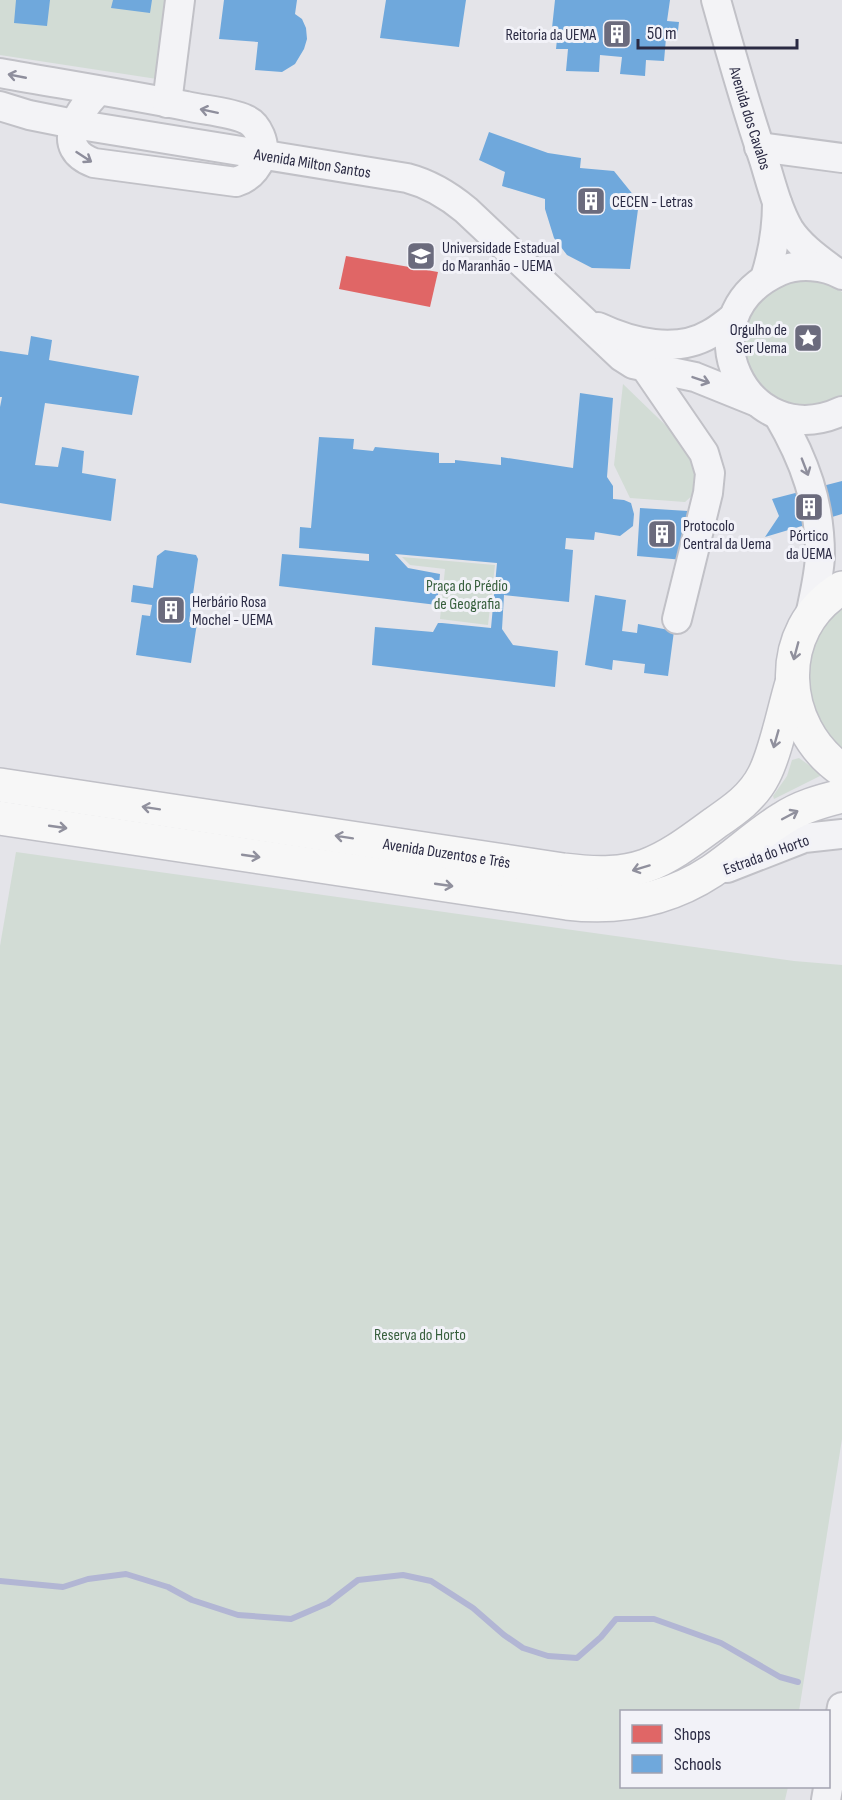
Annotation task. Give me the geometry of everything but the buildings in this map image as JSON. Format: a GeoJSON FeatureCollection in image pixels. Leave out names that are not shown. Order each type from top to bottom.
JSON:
{"type":"FeatureCollection","features":[{"type":"Feature","properties":{"kind":"main road"},"geometry":{"type":"LineString","coordinates":[[842,588],[820,606],[809,621],[796,651],[792,683],[795,708],[805,731],[826,758],[842,770]]}},
{"type":"Feature","properties":{"kind":"main road","name":"Avenida Duzentos e Três"},"geometry":{"type":"LineString","coordinates":[[0,785],[563,870],[616,873],[648,866],[675,852],[741,804],[753,792],[768,767],[792,683]]}},
{"type":"Feature","properties":{"kind":"main road","name":"Avenida Duzentos e Três"},"geometry":{"type":"LineString","coordinates":[[0,818],[588,905],[630,903],[668,893],[692,883],[783,818],[808,806],[842,796]]}},
{"type":"Feature","properties":{"kind":"street"},"geometry":{"type":"LineString","coordinates":[[167,103],[180,0]]}},
{"type":"Feature","properties":{"kind":"street","name":"Avenida dos Cavalos"},"geometry":{"type":"LineString","coordinates":[[716,0],[759,147],[789,229],[814,256],[838,273]]}},
{"type":"Feature","properties":{"kind":"street"},"geometry":{"type":"LineString","coordinates":[[0,73],[245,119],[275,130],[322,164]]}},
{"type":"Feature","properties":{"kind":"street"},"geometry":{"type":"LineString","coordinates":[[74,124],[84,106],[98,91]]}},
{"type":"Feature","properties":{"kind":"street","name":"Avenida Milton Santos"},"geometry":{"type":"LineString","coordinates":[[0,106],[29,115],[74,124],[407,178],[441,191],[466,210],[578,317],[622,357],[633,364],[695,377],[768,409],[803,420],[828,418],[842,411]]}},
{"type":"Feature","properties":{"kind":"street"},"geometry":{"type":"LineString","coordinates":[[245,119],[260,134],[263,155]]}},
{"type":"Feature","properties":{"kind":"street"},"geometry":{"type":"LineString","coordinates":[[759,147],[842,158]]}},
{"type":"Feature","properties":{"kind":"street","name":"Avenida dos Cavalos"},"geometry":{"type":"LineString","coordinates":[[765,278],[777,226],[777,200]]}},
{"type":"Feature","properties":{"kind":"street"},"geometry":{"type":"LineString","coordinates":[[809,621],[820,557],[814,495],[805,466],[768,409],[741,385],[732,364],[729,341],[733,318],[746,296],[765,278],[787,268],[811,266],[838,273]]}},
{"type":"Feature","properties":{"kind":"street","name":"Avenida Milton Santos"},"geometry":{"type":"LineString","coordinates":[[578,317],[629,340],[671,345],[691,343],[710,335],[733,318]]}},
{"type":"Feature","properties":{"kind":"street"},"geometry":{"type":"LineString","coordinates":[[645,367],[704,453],[710,473],[708,494],[677,619]]}},
{"type":"Feature","properties":{"kind":"street","name":"Estrada do Horto"},"geometry":{"type":"LineString","coordinates":[[692,883],[797,840],[842,834]]}},
{"type":"Feature","properties":{"kind":"street"},"geometry":{"type":"LineString","coordinates":[[830,1777],[842,1707]]}},
{"type":"Feature","properties":{"kind":"green space"},"geometry":{"type":"Polygon","coordinates":[[[0,0],[167,0],[157,79],[0,55],[0,0]]]}},
{"type":"Feature","properties":{"kind":"green space"},"geometry":{"type":"Polygon","coordinates":[[[814,281],[835,287],[842,292],[842,399],[802,410],[764,395],[743,361],[746,320],[757,303],[772,290],[791,282],[814,281]]]}},
{"type":"Feature","properties":{"kind":"green space"},"geometry":{"type":"Polygon","coordinates":[[[623,384],[716,474],[685,502],[630,498],[614,465],[623,384]]]}},
{"type":"Feature","properties":{"kind":"green space","name":"Praça do Prédio de Geografia"},"geometry":{"type":"Polygon","coordinates":[[[402,557],[495,565],[488,625],[440,619],[445,569],[410,565],[402,557]]]}},
{"type":"Feature","properties":{"kind":"green space"},"geometry":{"type":"Polygon","coordinates":[[[842,601],[842,757],[812,725],[802,658],[842,601]]]}},
{"type":"Feature","properties":{"kind":"green space"},"geometry":{"type":"Polygon","coordinates":[[[799,758],[820,773],[820,776],[774,799],[773,796],[787,776],[792,760],[799,758]]]}},
{"type":"Feature","properties":{"kind":"green space","name":"Reserva do Horto"},"geometry":{"type":"Polygon","coordinates":[[[16,852],[794,961],[842,965],[842,1439],[799,1710],[620,1710],[620,1788],[788,1788],[785,1800],[0,1800],[0,946],[16,852]]]}},
{"type":"Feature","properties":{"kind":"waterway"},"geometry":{"type":"LineString","coordinates":[[0,1581],[63,1587],[88,1579],[126,1574],[168,1587],[192,1600],[238,1615],[291,1619],[328,1603],[358,1580],[403,1575],[431,1581],[473,1608],[523,1648],[548,1656],[577,1658],[601,1637],[616,1619],[654,1619],[721,1643],[780,1677],[798,1682]]}},
{"type":"Feature","properties":{"kind":"place","name":"Reitoria da UEMA"},"geometry":{"type":"Point","coordinates":[617,34]}},
{"type":"Feature","properties":{"kind":"place","name":"CECEN - Letras"},"geometry":{"type":"Point","coordinates":[591,201]}},
{"type":"Feature","properties":{"kind":"place","name":"Universidade Estadual do Maranhão - UEMA"},"geometry":{"type":"Point","coordinates":[421,256]}},
{"type":"Feature","properties":{"kind":"place","name":"Orgulho de Ser Uema"},"geometry":{"type":"Point","coordinates":[808,338]}},
{"type":"Feature","properties":{"kind":"place","name":"Pórtico da UEMA"},"geometry":{"type":"Point","coordinates":[809,507]}},
{"type":"Feature","properties":{"kind":"place","name":"Protocolo Central da Uema"},"geometry":{"type":"Point","coordinates":[662,534]}},
{"type":"Feature","properties":{"kind":"place","name":"Herbário Rosa Mochel - UEMA"},"geometry":{"type":"Point","coordinates":[171,610]}}]}
